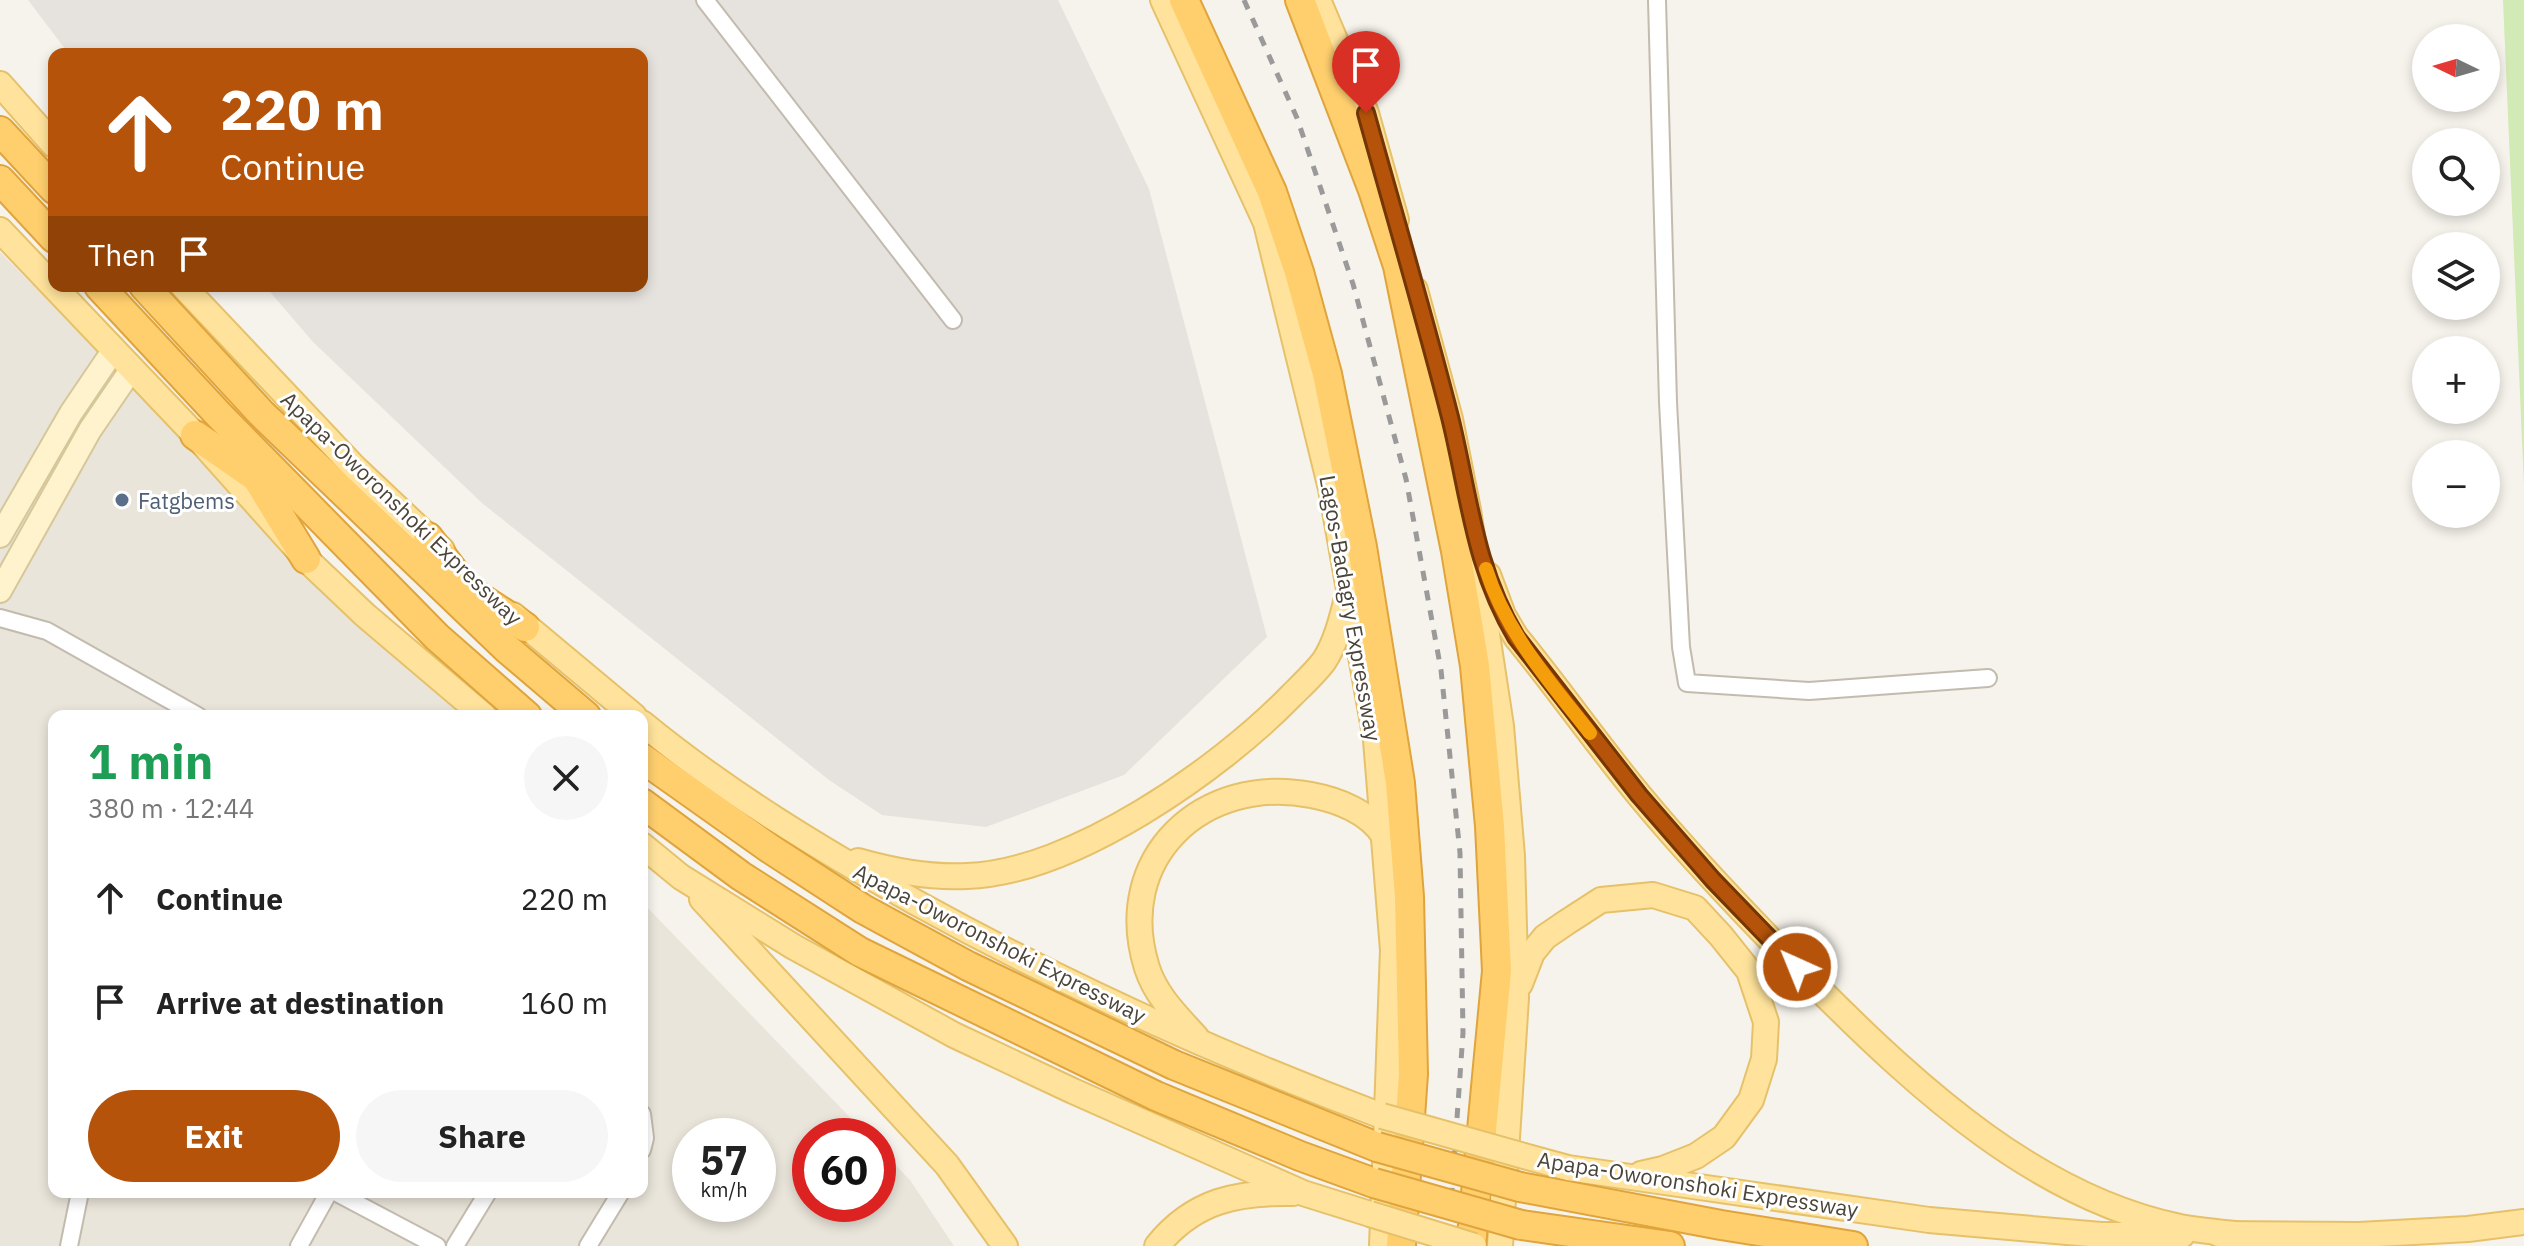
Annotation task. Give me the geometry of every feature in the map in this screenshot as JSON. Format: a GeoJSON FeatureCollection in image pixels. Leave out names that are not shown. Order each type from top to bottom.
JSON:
{"type":"FeatureCollection","features":[{"type":"Feature","properties":{"kind":"highway","name":"Lagos-Badagry Expressway"},"geometry":{"type":"LineString","coordinates":[[1184,0],[1272,192],[1299,272],[1327,374],[1346,482],[1362,547],[1400,783],[1409,897],[1413,1074],[1401,1246]]}},
{"type":"Feature","properties":{"kind":"highway"},"geometry":{"type":"LineString","coordinates":[[1300,0],[1373,190],[1398,266],[1456,551],[1475,666],[1490,826],[1497,971],[1473,1246]]}},
{"type":"Feature","properties":{"kind":"highway"},"geometry":{"type":"LineString","coordinates":[[0,131],[48,183]]}},
{"type":"Feature","properties":{"kind":"highway"},"geometry":{"type":"LineString","coordinates":[[0,180],[48,232]]}},
{"type":"Feature","properties":{"kind":"highway"},"geometry":{"type":"LineString","coordinates":[[105,292],[219,415],[437,637],[520,710]]}},
{"type":"Feature","properties":{"kind":"highway","name":"Apapa-Oworonshoki Expressway"},"geometry":{"type":"LineString","coordinates":[[150,292],[261,413],[421,548],[506,648],[579,710]]}},
{"type":"Feature","properties":{"kind":"highway"},"geometry":{"type":"LineString","coordinates":[[219,415],[306,559]]}},
{"type":"Feature","properties":{"kind":"highway"},"geometry":{"type":"LineString","coordinates":[[195,435],[334,531]]}},
{"type":"Feature","properties":{"kind":"highway"},"geometry":{"type":"LineString","coordinates":[[421,548],[468,590],[525,627]]}},
{"type":"Feature","properties":{"kind":"highway"},"geometry":{"type":"LineString","coordinates":[[468,590],[506,648]]}},
{"type":"Feature","properties":{"kind":"highway","name":"Apapa-Oworonshoki Expressway"},"geometry":{"type":"LineString","coordinates":[[648,762],[769,848],[863,909],[968,966],[1174,1065],[1377,1147],[1520,1187],[1853,1246]]}},
{"type":"Feature","properties":{"kind":"highway"},"geometry":{"type":"LineString","coordinates":[[648,807],[741,876],[860,952],[1156,1096],[1374,1183],[1521,1225],[1670,1246]]}},
{"type":"Feature","properties":{"kind":"main road","name":"Lagos-Badagry Expressway"},"geometry":{"type":"LineString","coordinates":[[1163,0],[1266,223],[1331,489],[1376,740],[1393,950],[1382,1246]]}},
{"type":"Feature","properties":{"kind":"main road"},"geometry":{"type":"LineString","coordinates":[[1318,0],[1366,113],[1450,419],[1468,510],[1501,726],[1512,856],[1516,998],[1500,1246]]}},
{"type":"Feature","properties":{"kind":"main road"},"geometry":{"type":"LineString","coordinates":[[0,84],[48,138]]}},
{"type":"Feature","properties":{"kind":"main road"},"geometry":{"type":"LineString","coordinates":[[0,230],[48,281]]}},
{"type":"Feature","properties":{"kind":"main road"},"geometry":{"type":"LineString","coordinates":[[58,292],[195,435],[306,559],[365,615],[477,710]]}},
{"type":"Feature","properties":{"kind":"main road","name":"Apapa-Oworonshoki Expressway"},"geometry":{"type":"LineString","coordinates":[[189,292],[421,548],[627,710]]}},
{"type":"Feature","properties":{"kind":"main road"},"geometry":{"type":"LineString","coordinates":[[1468,510],[1491,584],[1516,637],[1639,795],[1704,870],[1876,1046],[1925,1091],[1980,1134],[2089,1196],[2179,1227],[2234,1234]]}},
{"type":"Feature","properties":{"kind":"main road"},"geometry":{"type":"LineString","coordinates":[[822,850],[913,873],[968,876],[1025,866],[1084,843],[1212,765],[1260,728],[1326,659],[1342,620],[1348,594]]}},
{"type":"Feature","properties":{"kind":"main road","name":"Apapa-Oworonshoki Expressway"},"geometry":{"type":"LineString","coordinates":[[648,727],[822,850],[983,940],[1142,1018],[1382,1116],[1568,1168],[2010,1229],[2146,1236],[2359,1235],[2468,1229],[2524,1222]]}},
{"type":"Feature","properties":{"kind":"main road"},"geometry":{"type":"LineString","coordinates":[[1200,1042],[1163,1000],[1148,970],[1139,937],[1141,901],[1151,866],[1170,836],[1196,813],[1221,801],[1255,792],[1290,791],[1331,799],[1364,815],[1378,826],[1384,836]]}},
{"type":"Feature","properties":{"kind":"main road"},"geometry":{"type":"LineString","coordinates":[[648,850],[681,877],[794,947],[1021,1068],[1303,1193],[1473,1246]]}},
{"type":"Feature","properties":{"kind":"main road"},"geometry":{"type":"LineString","coordinates":[[681,877],[947,1165],[1005,1246]]}},
{"type":"Feature","properties":{"kind":"main road"},"geometry":{"type":"LineString","coordinates":[[1516,998],[1532,953],[1545,937],[1601,900],[1653,895],[1695,908],[1749,971],[1766,1022],[1764,1059],[1751,1100],[1724,1137],[1696,1156],[1663,1169],[1627,1177]]}},
{"type":"Feature","properties":{"kind":"main road"},"geometry":{"type":"LineString","coordinates":[[1157,1246],[1186,1219],[1221,1198],[1257,1192],[1303,1193]]}},
{"type":"Feature","properties":{"kind":"street"},"geometry":{"type":"LineString","coordinates":[[705,0],[953,320]]}},
{"type":"Feature","properties":{"kind":"street"},"geometry":{"type":"LineString","coordinates":[[1657,0],[1668,402],[1681,647],[1687,683],[1809,691],[1988,678]]}},
{"type":"Feature","properties":{"kind":"street"},"geometry":{"type":"LineString","coordinates":[[0,536],[71,413],[113,351]]}},
{"type":"Feature","properties":{"kind":"street"},"geometry":{"type":"LineString","coordinates":[[0,591],[90,430],[131,370]]}},
{"type":"Feature","properties":{"kind":"street"},"geometry":{"type":"LineString","coordinates":[[0,618],[47,631],[187,710]]}},
{"type":"Feature","properties":{"kind":"street"},"geometry":{"type":"LineString","coordinates":[[69,1246],[79,1198]]}},
{"type":"Feature","properties":{"kind":"street"},"geometry":{"type":"LineString","coordinates":[[299,1246],[326,1198]]}},
{"type":"Feature","properties":{"kind":"street"},"geometry":{"type":"LineString","coordinates":[[346,1198],[437,1246]]}},
{"type":"Feature","properties":{"kind":"street"},"geometry":{"type":"LineString","coordinates":[[455,1246],[484,1198]]}},
{"type":"Feature","properties":{"kind":"street"},"geometry":{"type":"LineString","coordinates":[[588,1246],[617,1198]]}},
{"type":"Feature","properties":{"kind":"shaded area"},"geometry":{"type":"Polygon","coordinates":[[[28,0],[1058,0],[1149,189],[1267,637],[1124,775],[986,827],[882,815],[829,780],[482,503],[313,342],[270,292],[648,292],[648,48],[64,48],[28,0]]]}},
{"type":"Feature","properties":{"kind":"shaded area"},"geometry":{"type":"Polygon","coordinates":[[[0,252],[457,710],[48,710],[48,1198],[648,1198],[648,908],[851,1118],[792,1118],[792,1222],[896,1222],[896,1166],[910,1180],[954,1246],[0,1246],[0,252]]]}},
{"type":"Feature","properties":{"kind":"green space"},"geometry":{"type":"Polygon","coordinates":[[[2503,0],[2524,0],[2524,486],[2503,0]]]}},
{"type":"Feature","properties":{"kind":"railway"},"geometry":{"type":"LineString","coordinates":[[1244,0],[1297,118],[1353,284],[1406,479],[1441,670],[1460,853],[1463,1033],[1448,1246]]}},
{"type":"Feature","properties":{"kind":"slow traffic"},"geometry":{"type":"LineString","coordinates":[[1486,569],[1503,615],[1516,637],[1590,733]]}},
{"type":"Feature","properties":{"kind":"place","name":"Fatgbems"},"geometry":{"type":"Point","coordinates":[122,500]}},
{"type":"Feature","properties":{"kind":"route"},"geometry":{"type":"LineString","coordinates":[[1366,113],[1450,419],[1468,510],[1503,615],[1516,637],[1639,795],[1713,880],[1797,967]]}}]}
